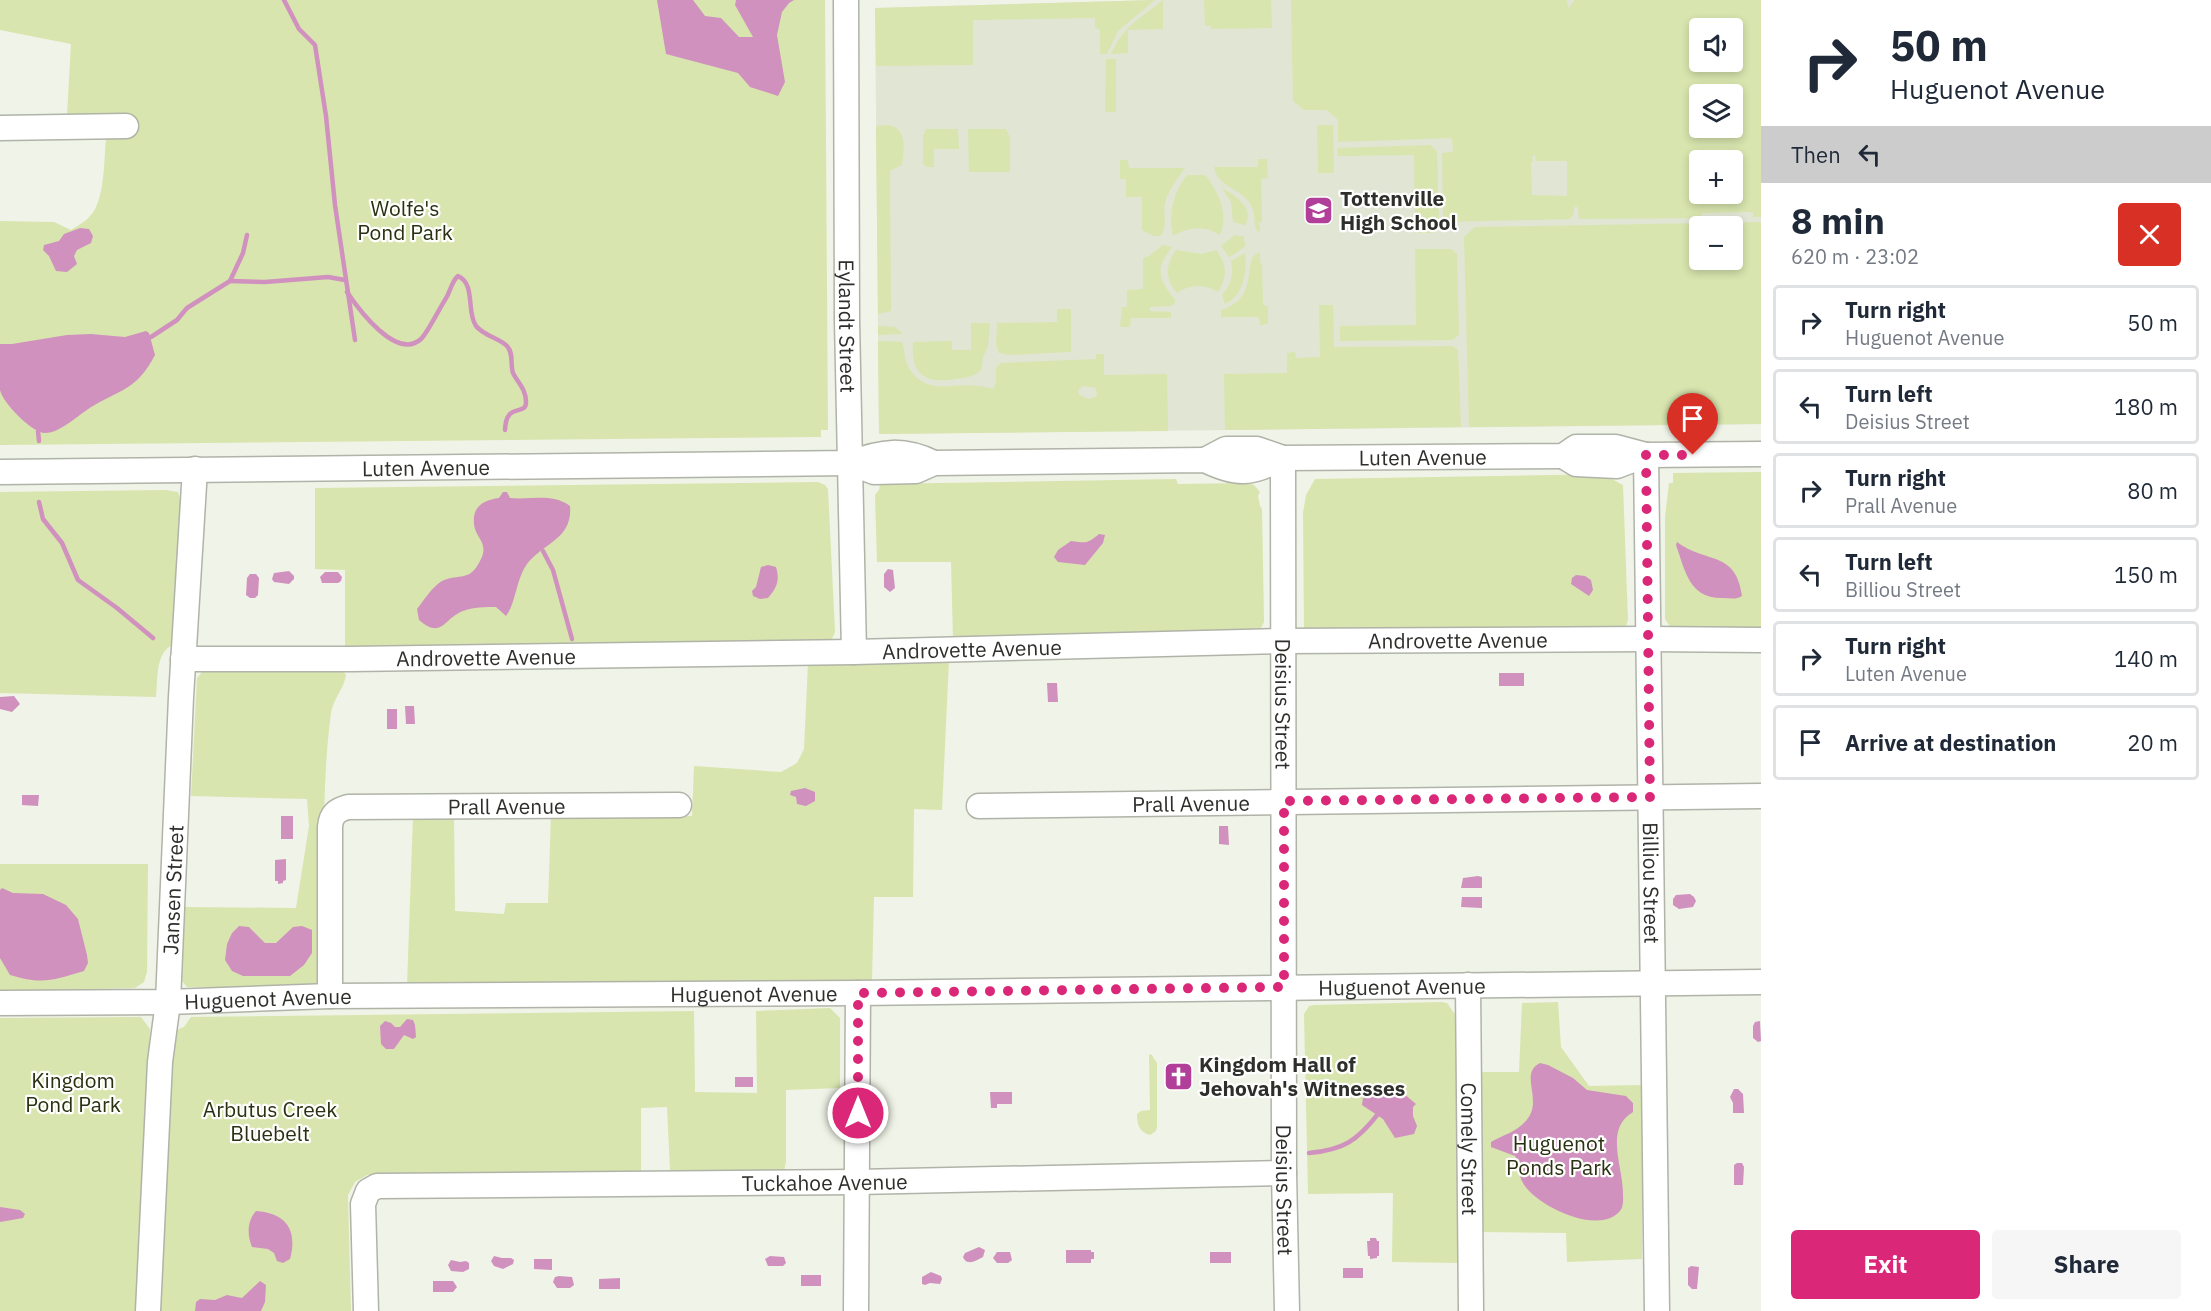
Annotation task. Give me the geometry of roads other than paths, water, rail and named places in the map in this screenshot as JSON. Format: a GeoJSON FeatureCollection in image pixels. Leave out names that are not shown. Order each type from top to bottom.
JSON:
{"type":"FeatureCollection","features":[{"type":"Feature","properties":{"kind":"street","name":"Eylandt Street"},"geometry":{"type":"LineString","coordinates":[[846,0],[847,295],[854,652]]}},
{"type":"Feature","properties":{"kind":"street"},"geometry":{"type":"LineString","coordinates":[[0,128],[126,126]]}},
{"type":"Feature","properties":{"kind":"street","name":"Luten Avenue"},"geometry":{"type":"LineString","coordinates":[[0,472],[850,463],[874,454],[914,453],[934,463],[1205,460],[1226,470],[1257,470],[1283,458],[1563,456],[1576,464],[1617,466],[1646,455],[1761,454]]}},
{"type":"Feature","properties":{"kind":"street","name":"Billiou Street"},"geometry":{"type":"LineString","coordinates":[[1646,455],[1657,1311]]}},
{"type":"Feature","properties":{"kind":"street","name":"Deisius Street"},"geometry":{"type":"LineString","coordinates":[[1283,458],[1284,1173],[1287,1311]]}},
{"type":"Feature","properties":{"kind":"street","name":"Jansen Street"},"geometry":{"type":"LineString","coordinates":[[148,1311],[160,1062],[168,1002],[183,659],[195,469]]}},
{"type":"Feature","properties":{"kind":"street","name":"Androvette Avenue"},"geometry":{"type":"LineString","coordinates":[[183,659],[854,652],[1283,640],[1761,640]]}},
{"type":"Feature","properties":{"kind":"street","name":"Prall Avenue"},"geometry":{"type":"LineString","coordinates":[[979,806],[1761,796]]}},
{"type":"Feature","properties":{"kind":"street","name":"Prall Avenue"},"geometry":{"type":"LineString","coordinates":[[330,996],[330,827],[334,813],[348,807],[679,805]]}},
{"type":"Feature","properties":{"kind":"street","name":"Huguenot Avenue"},"geometry":{"type":"LineString","coordinates":[[0,1003],[168,1002],[330,996],[858,993],[1761,982]]}},
{"type":"Feature","properties":{"kind":"street","name":"Comely Street"},"geometry":{"type":"LineString","coordinates":[[1468,986],[1471,1311]]}},
{"type":"Feature","properties":{"kind":"street"},"geometry":{"type":"LineString","coordinates":[[856,1311],[858,993]]}},
{"type":"Feature","properties":{"kind":"street","name":"Tuckahoe Avenue"},"geometry":{"type":"LineString","coordinates":[[366,1311],[363,1204],[368,1191],[377,1186],[857,1182],[1284,1173]]}},
{"type":"Feature","properties":{"kind":"waterway"},"geometry":{"type":"LineString","coordinates":[[284,0],[299,29],[315,45],[355,340]]}},
{"type":"Feature","properties":{"kind":"waterway"},"geometry":{"type":"LineString","coordinates":[[151,337],[177,320],[187,308],[230,281],[243,253],[247,235]]}},
{"type":"Feature","properties":{"kind":"waterway"},"geometry":{"type":"LineString","coordinates":[[347,292],[369,321],[390,339],[411,344],[421,339],[427,331],[456,278],[458,276],[464,280],[469,292],[476,326],[507,346],[513,373],[525,393],[525,406],[523,409],[512,412],[506,421],[505,430]]}},
{"type":"Feature","properties":{"kind":"waterway"},"geometry":{"type":"LineString","coordinates":[[230,281],[265,282],[328,277],[345,280]]}},
{"type":"Feature","properties":{"kind":"waterway"},"geometry":{"type":"LineString","coordinates":[[38,431],[39,441]]}},
{"type":"Feature","properties":{"kind":"waterway"},"geometry":{"type":"LineString","coordinates":[[39,502],[43,519],[62,543],[78,580],[153,638]]}},
{"type":"Feature","properties":{"kind":"waterway"},"geometry":{"type":"LineString","coordinates":[[543,551],[553,570],[572,639]]}},
{"type":"Feature","properties":{"kind":"waterway"},"geometry":{"type":"LineString","coordinates":[[1309,1153],[1321,1152],[1348,1142],[1363,1131],[1378,1114]]}},
{"type":"Feature","properties":{"kind":"place","name":"Tottenville High School"},"geometry":{"type":"Point","coordinates":[1319,210]}},
{"type":"Feature","properties":{"kind":"place","name":"Kingdom Hall of Jehovah's Witnesses"},"geometry":{"type":"Point","coordinates":[1178,1076]}},
{"type":"Feature","properties":{"kind":"park label","name":"Wolfe's Pond Park"},"geometry":{"type":"Point","coordinates":[405,220]}},
{"type":"Feature","properties":{"kind":"park label","name":"Kingdom Pond Park"},"geometry":{"type":"Point","coordinates":[73,1092]}},
{"type":"Feature","properties":{"kind":"park label","name":"Arbutus Creek Bluebelt"},"geometry":{"type":"Point","coordinates":[270,1121]}},
{"type":"Feature","properties":{"kind":"park label","name":"Huguenot Ponds Park"},"geometry":{"type":"Point","coordinates":[1559,1155]}}]}
